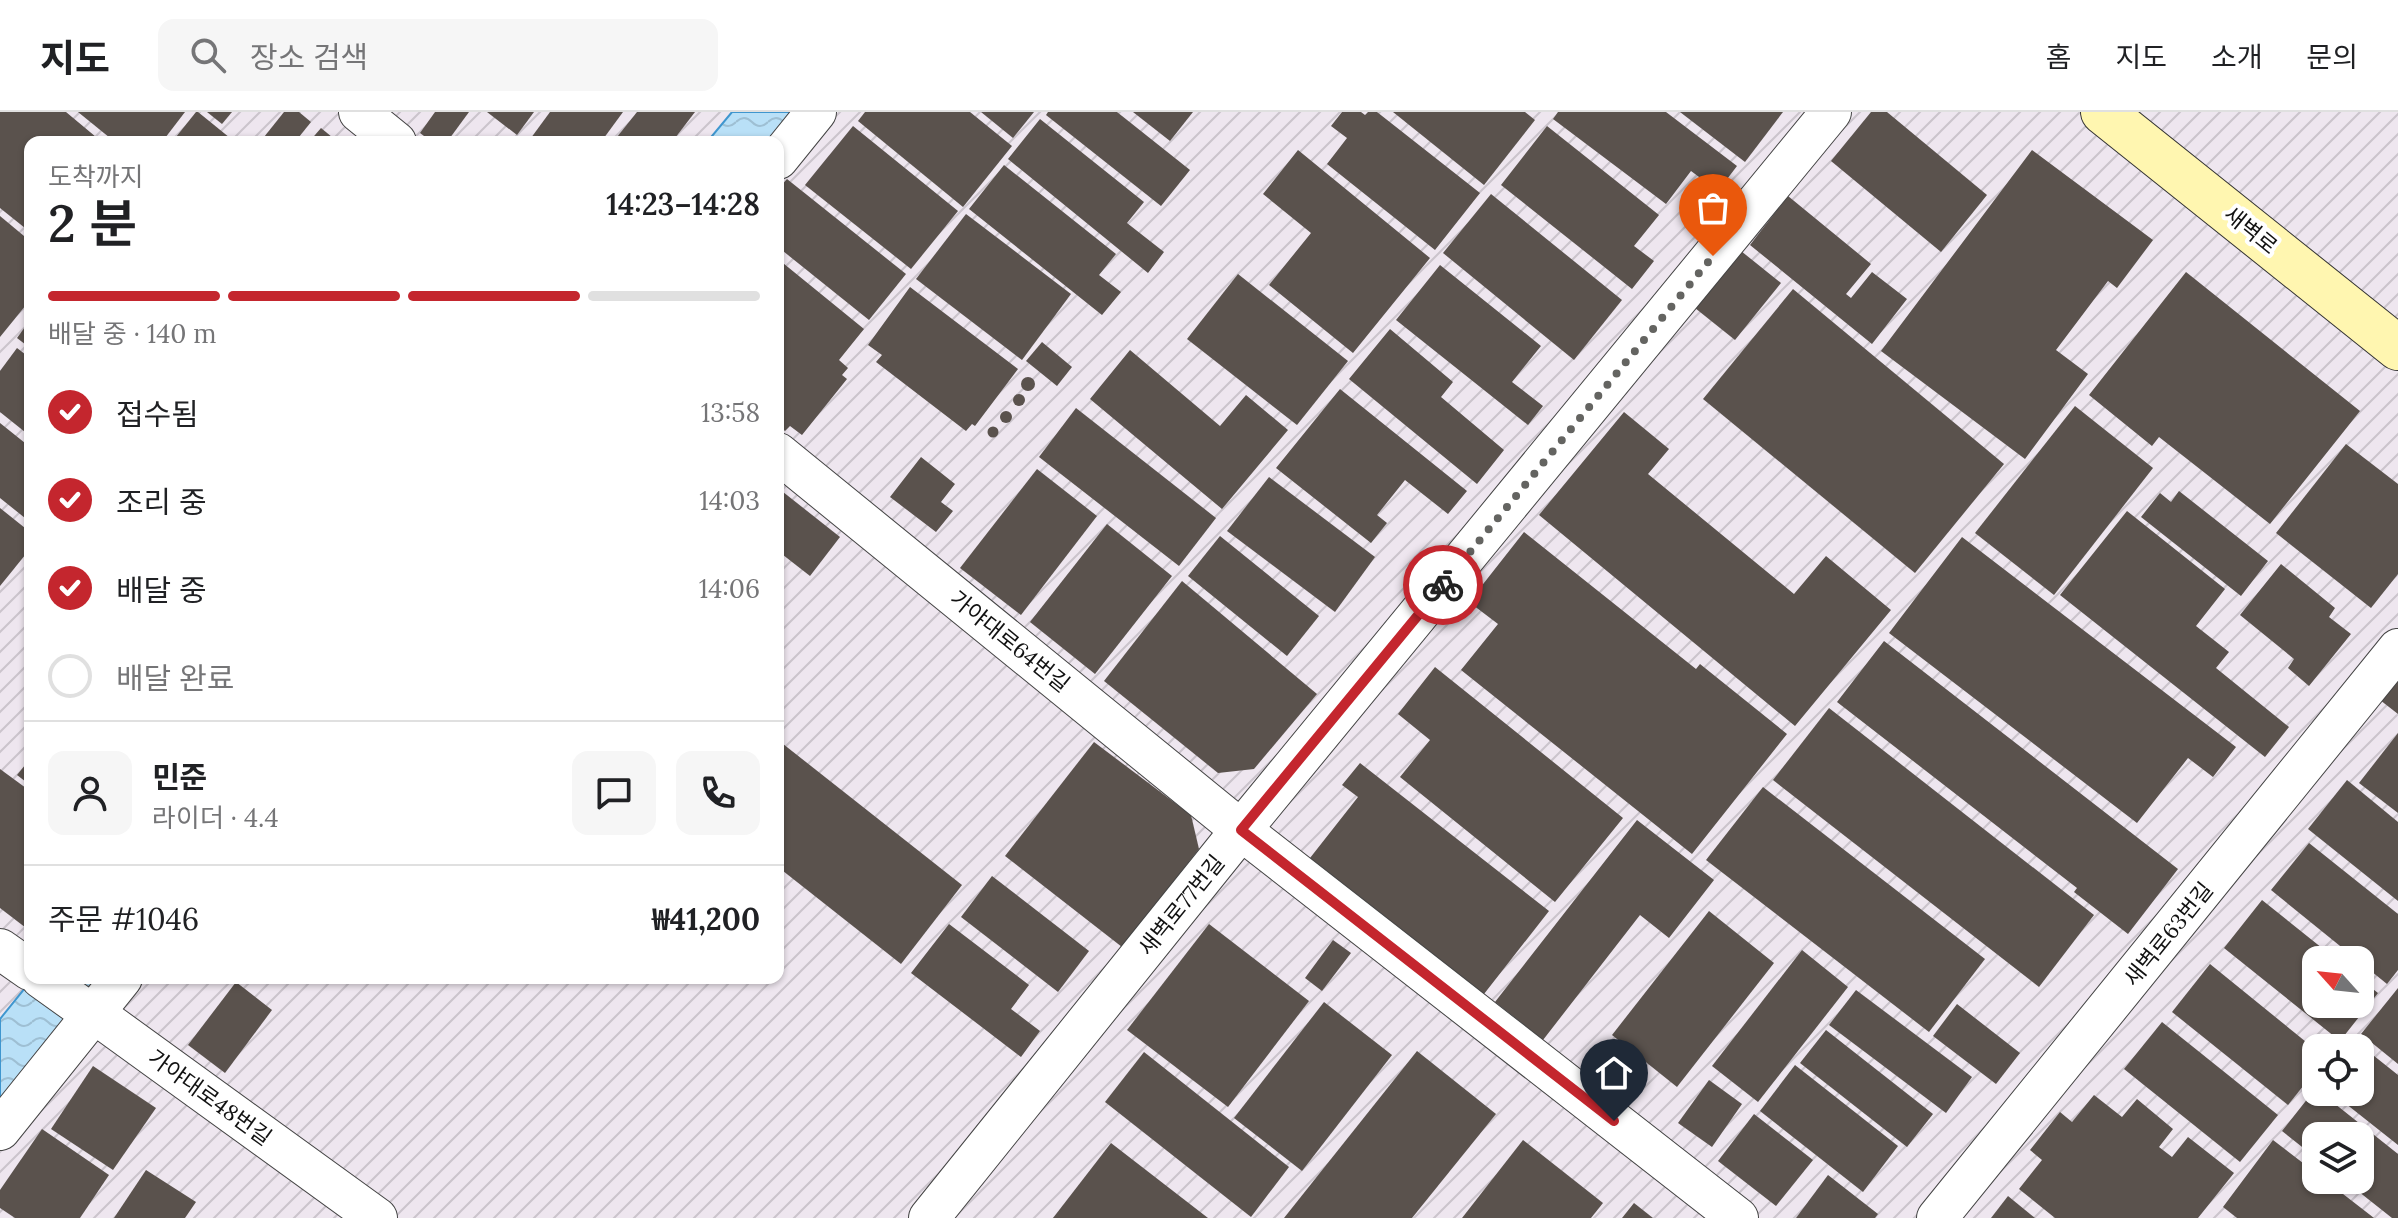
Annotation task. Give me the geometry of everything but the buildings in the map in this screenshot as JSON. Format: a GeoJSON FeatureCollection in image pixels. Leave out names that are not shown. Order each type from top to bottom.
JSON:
{"type":"FeatureCollection","features":[{"type":"Feature","properties":{"kind":"main road","name":"새벽로"},"geometry":{"type":"LineString","coordinates":[[2103,112],[2398,348]]}},
{"type":"Feature","properties":{"kind":"street"},"geometry":{"type":"LineString","coordinates":[[359,112],[389,136]]}},
{"type":"Feature","properties":{"kind":"street"},"geometry":{"type":"LineString","coordinates":[[784,152],[816,112]]}},
{"type":"Feature","properties":{"kind":"street","name":"새벽로77번길"},"geometry":{"type":"LineString","coordinates":[[929,1218],[1241,830],[1831,112]]}},
{"type":"Feature","properties":{"kind":"street","name":"가야대로64번길"},"geometry":{"type":"LineString","coordinates":[[784,458],[1241,830],[1738,1218]]}},
{"type":"Feature","properties":{"kind":"street","name":"새벽로63번길"},"geometry":{"type":"LineString","coordinates":[[1937,1218],[2398,649]]}},
{"type":"Feature","properties":{"kind":"street","name":"가야대로48번길"},"geometry":{"type":"LineString","coordinates":[[50,984],[377,1218]]}},
{"type":"Feature","properties":{"kind":"street"},"geometry":{"type":"LineString","coordinates":[[0,1130],[117,984]]}},
{"type":"Feature","properties":{"kind":"shaded area"},"geometry":{"type":"Polygon","coordinates":[[[0,112],[2398,112],[2398,1218],[0,1218],[0,112]]]}},
{"type":"Feature","properties":{"kind":"water"},"geometry":{"type":"Polygon","coordinates":[[[732,112],[791,112],[772,136],[712,136],[732,112]]]}},
{"type":"Feature","properties":{"kind":"water"},"geometry":{"type":"Polygon","coordinates":[[[28,984],[97,984],[0,1106],[0,1019],[28,984]]]}},
{"type":"Feature","properties":{"kind":"way so far"},"geometry":{"type":"LineString","coordinates":[[1443,585],[1713,256]]}},
{"type":"Feature","properties":{"kind":"route"},"geometry":{"type":"LineString","coordinates":[[1443,585],[1241,830],[1614,1121]]}}]}
